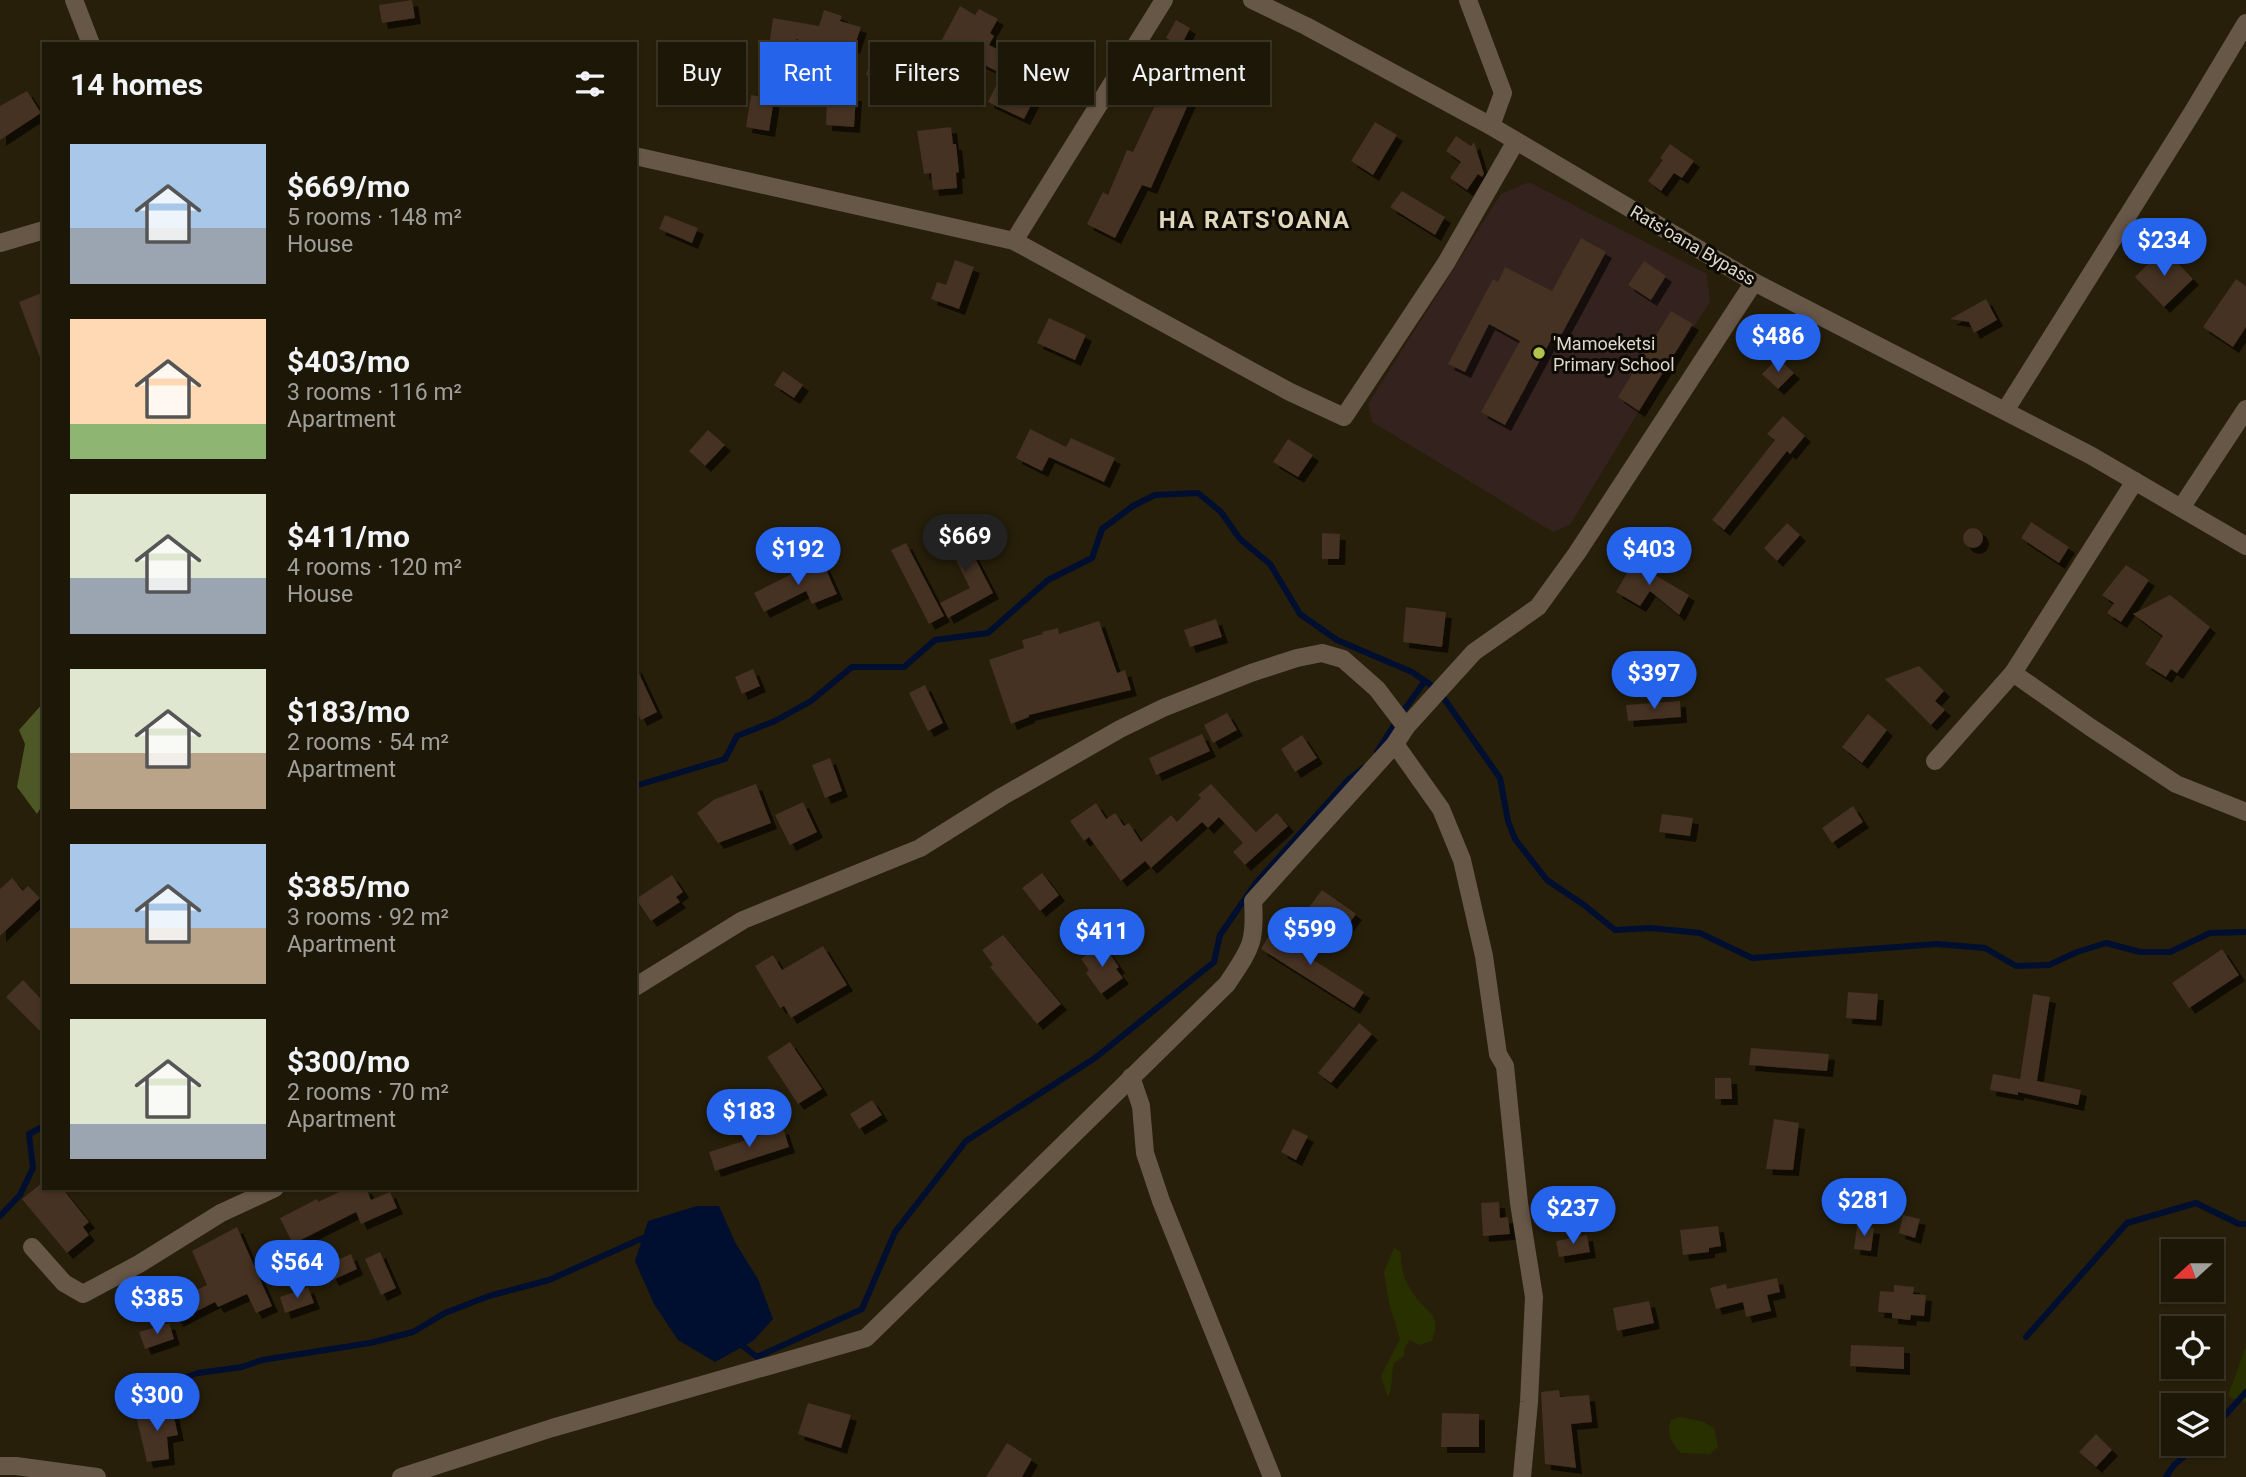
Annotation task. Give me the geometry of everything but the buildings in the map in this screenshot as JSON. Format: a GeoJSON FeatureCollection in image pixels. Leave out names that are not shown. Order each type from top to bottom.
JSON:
{"type":"FeatureCollection","features":[{"type":"Feature","properties":{"kind":"street"},"geometry":{"type":"LineString","coordinates":[[74,0],[90,42]]}},
{"type":"Feature","properties":{"kind":"street"},"geometry":{"type":"LineString","coordinates":[[1014,241],[1164,0]]}},
{"type":"Feature","properties":{"kind":"street","name":"Rats'oana Bypass"},"geometry":{"type":"LineString","coordinates":[[1252,0],[1307,26],[1491,126],[1754,282],[2005,411],[2135,481],[2246,546]]}},
{"type":"Feature","properties":{"kind":"street"},"geometry":{"type":"LineString","coordinates":[[1468,0],[1503,93],[1491,126]]}},
{"type":"Feature","properties":{"kind":"street"},"geometry":{"type":"LineString","coordinates":[[2005,411],[2193,113],[2246,23]]}},
{"type":"Feature","properties":{"kind":"street"},"geometry":{"type":"LineString","coordinates":[[637,156],[1014,241],[1256,374],[1344,417],[1446,263],[1516,141]]}},
{"type":"Feature","properties":{"kind":"street"},"geometry":{"type":"LineString","coordinates":[[0,243],[42,231]]}},
{"type":"Feature","properties":{"kind":"street"},"geometry":{"type":"LineString","coordinates":[[401,1477],[552,1429],[866,1338],[1227,984],[1251,946],[1255,925],[1253,901],[1474,652],[1538,607],[1577,553],[1754,282]]}},
{"type":"Feature","properties":{"kind":"street"},"geometry":{"type":"LineString","coordinates":[[2181,508],[2246,409]]}},
{"type":"Feature","properties":{"kind":"street"},"geometry":{"type":"LineString","coordinates":[[1935,761],[2013,673],[2135,481]]}},
{"type":"Feature","properties":{"kind":"street"},"geometry":{"type":"LineString","coordinates":[[637,986],[743,920],[920,848],[1003,796],[1121,729],[1163,708],[1251,673],[1322,653],[1343,659],[1377,689],[1406,727]]}},
{"type":"Feature","properties":{"kind":"street"},"geometry":{"type":"LineString","coordinates":[[2013,673],[2176,784],[2246,812]]}},
{"type":"Feature","properties":{"kind":"street"},"geometry":{"type":"LineString","coordinates":[[1395,744],[1441,809],[1462,860],[1484,956],[1498,1054],[1505,1066],[1519,1203],[1534,1297],[1530,1390],[1522,1477]]}},
{"type":"Feature","properties":{"kind":"street"},"geometry":{"type":"LineString","coordinates":[[1131,1077],[1141,1106],[1146,1153],[1161,1201],[1272,1477]]}},
{"type":"Feature","properties":{"kind":"street"},"geometry":{"type":"LineString","coordinates":[[32,1247],[64,1283],[83,1294],[139,1264],[221,1213],[271,1190]]}},
{"type":"Feature","properties":{"kind":"street"},"geometry":{"type":"LineString","coordinates":[[0,1466],[97,1477]]}},
{"type":"Feature","properties":{"kind":"shaded area","name":"'Mamoeketsi Primary School"},"geometry":{"type":"Polygon","coordinates":[[[1529,182],[1707,274],[1710,302],[1639,411],[1570,525],[1553,532],[1372,422],[1368,404],[1501,194],[1529,182]]]}},
{"type":"Feature","properties":{"kind":"green space"},"geometry":{"type":"Polygon","coordinates":[[[42,704],[42,805],[37,814],[17,787],[25,744],[19,730],[42,704]]]}},
{"type":"Feature","properties":{"kind":"green space"},"geometry":{"type":"Polygon","coordinates":[[[1394,1248],[1401,1252],[1404,1277],[1410,1288],[1435,1321],[1435,1332],[1432,1341],[1419,1345],[1410,1340],[1405,1346],[1404,1356],[1394,1363],[1388,1397],[1381,1376],[1400,1339],[1389,1303],[1384,1272],[1394,1248]]]}},
{"type":"Feature","properties":{"kind":"green space"},"geometry":{"type":"Polygon","coordinates":[[[2246,1346],[2246,1402],[2228,1396],[2246,1346]]]}},
{"type":"Feature","properties":{"kind":"green space"},"geometry":{"type":"Polygon","coordinates":[[[1680,1417],[1704,1422],[1714,1428],[1718,1447],[1710,1454],[1681,1453],[1669,1433],[1671,1420],[1680,1417]]]}},
{"type":"Feature","properties":{"kind":"water"},"geometry":{"type":"Polygon","coordinates":[[[697,1206],[719,1206],[736,1244],[758,1279],[773,1319],[753,1341],[715,1362],[678,1340],[654,1304],[635,1261],[648,1221],[697,1206]]]}},
{"type":"Feature","properties":{"kind":"waterway"},"geometry":{"type":"LineString","coordinates":[[637,785],[725,759],[737,736],[775,721],[811,701],[852,667],[904,667],[935,640],[988,633],[1048,580],[1092,558],[1102,529],[1133,506],[1155,495],[1198,493],[1221,512],[1240,539],[1270,564],[1300,614],[1337,640],[1412,672],[1438,690],[1500,778],[1508,821],[1515,839],[1547,880],[1615,930],[1651,928],[1700,933],[1752,958],[1937,944],[1985,948],[2016,966],[2049,965],[2106,943],[2140,952],[2170,952],[2210,933],[2246,932]]}},
{"type":"Feature","properties":{"kind":"waterway"},"geometry":{"type":"LineString","coordinates":[[1377,752],[1425,681]]}},
{"type":"Feature","properties":{"kind":"waterway"},"geometry":{"type":"LineString","coordinates":[[739,1343],[757,1357],[862,1309],[895,1232],[966,1141],[1095,1058],[1214,962],[1220,935],[1256,883],[1348,780],[1363,768]]}},
{"type":"Feature","properties":{"kind":"waterway"},"geometry":{"type":"LineString","coordinates":[[0,1216],[20,1195],[33,1168],[29,1134],[42,1127]]}},
{"type":"Feature","properties":{"kind":"waterway"},"geometry":{"type":"LineString","coordinates":[[2026,1337],[2127,1223],[2196,1203],[2239,1224],[2246,1224]]}},
{"type":"Feature","properties":{"kind":"waterway"},"geometry":{"type":"LineString","coordinates":[[125,1395],[198,1373],[370,1343],[413,1332],[445,1313],[489,1296],[549,1280],[643,1238],[649,1239]]}},
{"type":"Feature","properties":{"kind":"waterway"},"geometry":{"type":"LineString","coordinates":[[2224,1417],[2246,1392]]}},
{"type":"Feature","properties":{"kind":"waterway"},"geometry":{"type":"LineString","coordinates":[[2166,1477],[2185,1456]]}},
{"type":"Feature","properties":{"kind":"place","name":"'Mamoeketsi Primary School"},"geometry":{"type":"Point","coordinates":[1539,353]}},
{"type":"Feature","properties":{"kind":"district","name":"HA RATS'OANA"},"geometry":{"type":"Point","coordinates":[1255,220]}}]}
